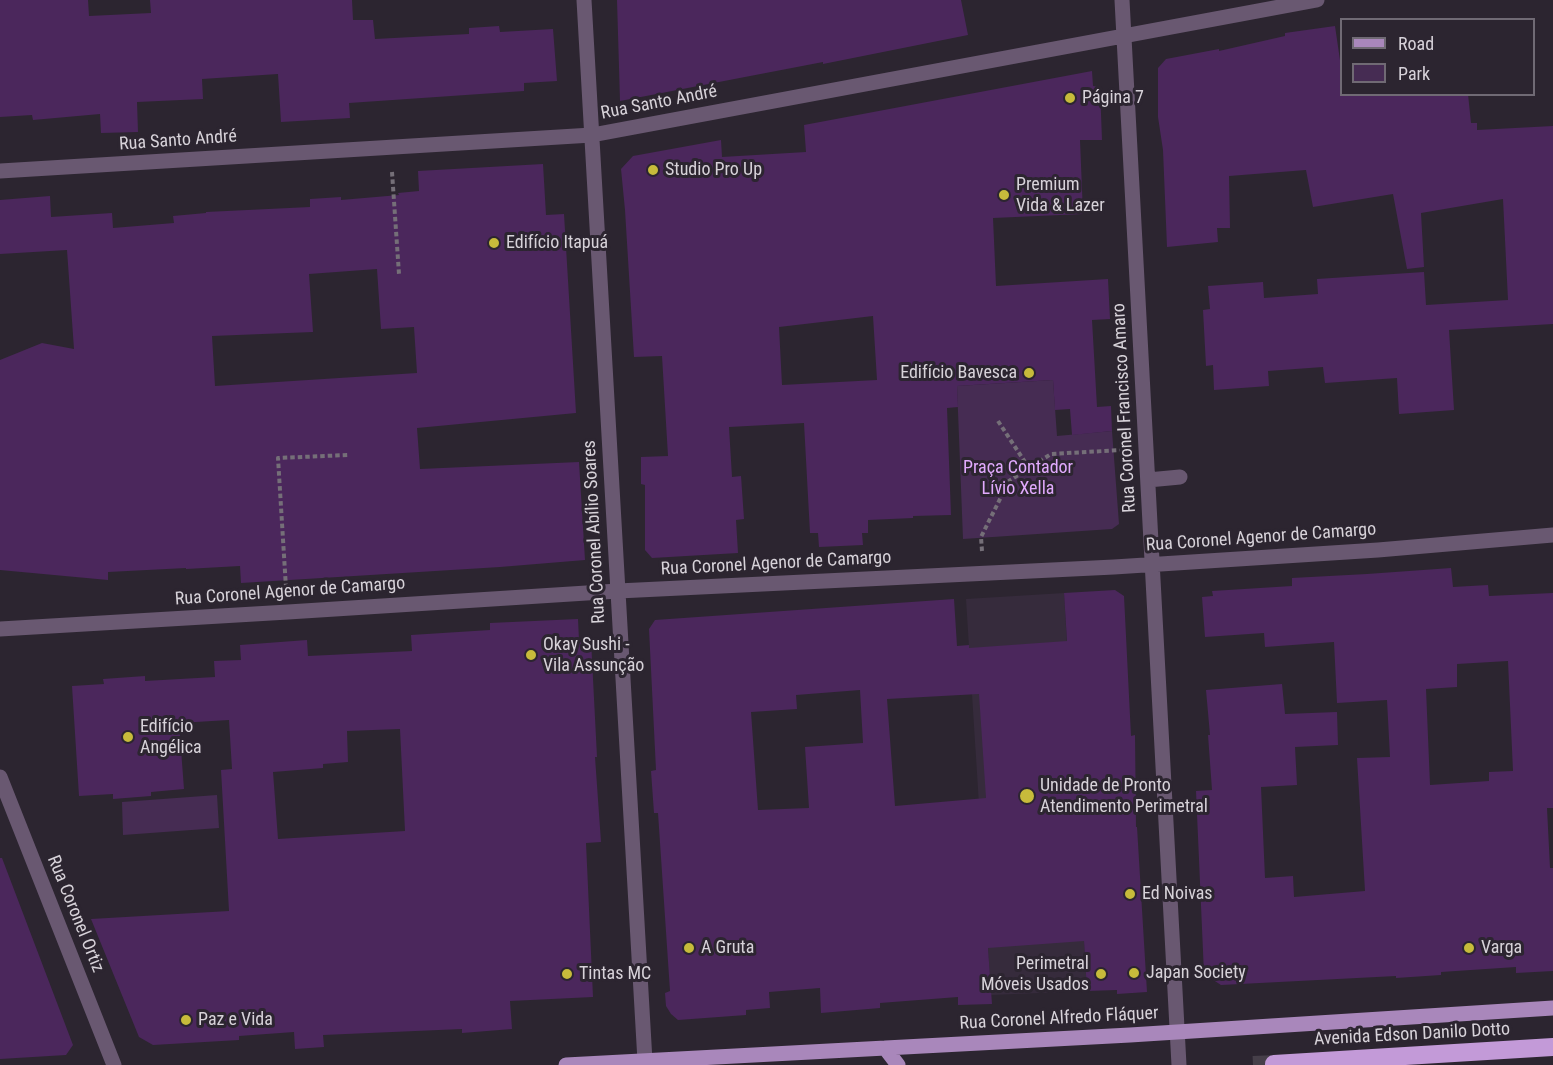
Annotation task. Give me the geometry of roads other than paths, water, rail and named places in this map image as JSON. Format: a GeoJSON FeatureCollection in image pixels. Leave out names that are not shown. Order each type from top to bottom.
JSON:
{"type":"FeatureCollection","features":[{"type":"Feature","properties":{"kind":"highway","name":"Avenida Edson Danilo Dotto"},"geometry":{"type":"LineString","coordinates":[[1274,1064],[1553,1047]]}},
{"type":"Feature","properties":{"kind":"main road","name":"Rua Coronel Alfredo Fláquer"},"geometry":{"type":"LineString","coordinates":[[566,1065],[1178,1032],[1553,1008]]}},
{"type":"Feature","properties":{"kind":"main road"},"geometry":{"type":"LineString","coordinates":[[885,1048],[898,1065]]}},
{"type":"Feature","properties":{"kind":"street","name":"Rua Coronel Abílio Soares"},"geometry":{"type":"LineString","coordinates":[[584,0],[645,1061]]}},
{"type":"Feature","properties":{"kind":"street","name":"Rua Coronel Francisco Amaro"},"geometry":{"type":"LineString","coordinates":[[1122,0],[1179,1065]]}},
{"type":"Feature","properties":{"kind":"street","name":"Rua Santo André"},"geometry":{"type":"LineString","coordinates":[[0,171],[592,135],[1317,0]]}},
{"type":"Feature","properties":{"kind":"street"},"geometry":{"type":"LineString","coordinates":[[1148,480],[1180,477]]}},
{"type":"Feature","properties":{"kind":"street","name":"Rua Coronel Agenor de Camargo"},"geometry":{"type":"LineString","coordinates":[[0,629],[618,591],[1152,564],[1553,536]]}},
{"type":"Feature","properties":{"kind":"street","name":"Rua Coronel Ortiz"},"geometry":{"type":"LineString","coordinates":[[0,777],[114,1065]]}},
{"type":"Feature","properties":{"kind":"tunnel"},"geometry":{"type":"LineString","coordinates":[[1253,1065],[1274,1064]]}},
{"type":"Feature","properties":{"kind":"place","name":"Página 7"},"geometry":{"type":"Point","coordinates":[1070,98]}},
{"type":"Feature","properties":{"kind":"place","name":"Studio Pro Up"},"geometry":{"type":"Point","coordinates":[653,170]}},
{"type":"Feature","properties":{"kind":"place","name":"Premium Vida & Lazer"},"geometry":{"type":"Point","coordinates":[1004,195]}},
{"type":"Feature","properties":{"kind":"place","name":"Edifício Itapuá"},"geometry":{"type":"Point","coordinates":[494,243]}},
{"type":"Feature","properties":{"kind":"place","name":"Edifício Bavesca"},"geometry":{"type":"Point","coordinates":[1029,373]}},
{"type":"Feature","properties":{"kind":"place","name":"Okay Sushi - Vila Assunção"},"geometry":{"type":"Point","coordinates":[531,655]}},
{"type":"Feature","properties":{"kind":"place","name":"Edifício Angélica"},"geometry":{"type":"Point","coordinates":[128,737]}},
{"type":"Feature","properties":{"kind":"place","name":"Unidade de Pronto Atendimento Perimetral"},"geometry":{"type":"Point","coordinates":[1027,796]}},
{"type":"Feature","properties":{"kind":"place","name":"Ed Noivas"},"geometry":{"type":"Point","coordinates":[1130,894]}},
{"type":"Feature","properties":{"kind":"place","name":"A Gruta"},"geometry":{"type":"Point","coordinates":[689,948]}},
{"type":"Feature","properties":{"kind":"place","name":"Varga"},"geometry":{"type":"Point","coordinates":[1469,948]}},
{"type":"Feature","properties":{"kind":"place","name":"Japan Society"},"geometry":{"type":"Point","coordinates":[1134,973]}},
{"type":"Feature","properties":{"kind":"place","name":"Tintas MC"},"geometry":{"type":"Point","coordinates":[567,974]}},
{"type":"Feature","properties":{"kind":"place","name":"Perimetral Móveis Usados"},"geometry":{"type":"Point","coordinates":[1101,974]}},
{"type":"Feature","properties":{"kind":"place","name":"Paz e Vida"},"geometry":{"type":"Point","coordinates":[186,1020]}},
{"type":"Feature","properties":{"kind":"park label","name":"Praça Contador Lívio Xella"},"geometry":{"type":"Point","coordinates":[1018,478]}}]}
